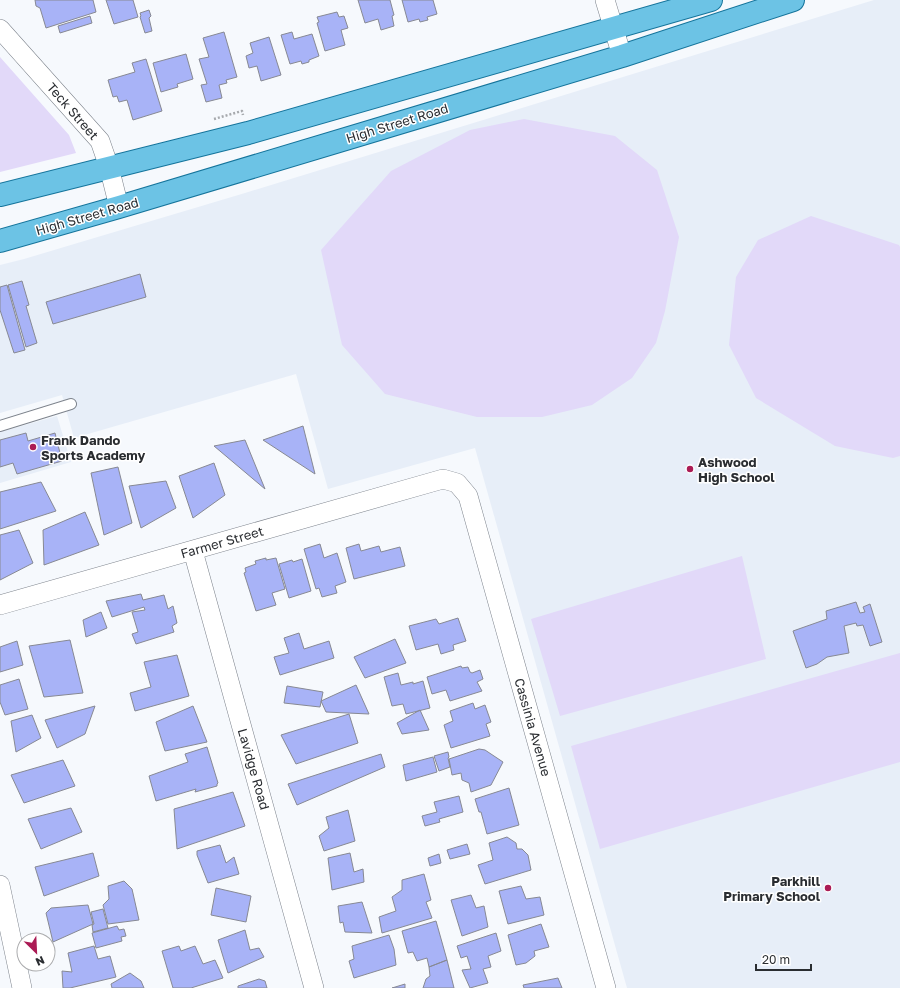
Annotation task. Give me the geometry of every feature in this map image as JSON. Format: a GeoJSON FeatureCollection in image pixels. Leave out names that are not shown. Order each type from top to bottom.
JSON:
{"type":"FeatureCollection","features":[{"type":"Feature","properties":{"kind":"main road"},"geometry":{"type":"LineString","coordinates":[[0,195],[248,133],[711,0]]}},
{"type":"Feature","properties":{"kind":"main road","name":"High Street Road"},"geometry":{"type":"LineString","coordinates":[[0,241],[119,207],[622,56],[793,0]]}},
{"type":"Feature","properties":{"kind":"street"},"geometry":{"type":"LineString","coordinates":[[605,0],[622,56]]}},
{"type":"Feature","properties":{"kind":"street","name":"Teck Street"},"geometry":{"type":"LineString","coordinates":[[0,29],[100,141],[109,167],[119,207]]}},
{"type":"Feature","properties":{"kind":"street","name":"Farmer Street"},"geometry":{"type":"LineString","coordinates":[[0,605],[443,479]]}},
{"type":"Feature","properties":{"kind":"street","name":"Cassinia Avenue"},"geometry":{"type":"LineString","coordinates":[[443,479],[458,483],[468,496],[606,988]]}},
{"type":"Feature","properties":{"kind":"street","name":"Lavidge Road"},"geometry":{"type":"LineString","coordinates":[[193,551],[314,988]]}},
{"type":"Feature","properties":{"kind":"street"},"geometry":{"type":"LineString","coordinates":[[0,886],[22,988]]}},
{"type":"Feature","properties":{"kind":"lane"},"geometry":{"type":"LineString","coordinates":[[0,426],[71,404]]}},
{"type":"Feature","properties":{"kind":"shaded area","name":"Ashwood High School"},"geometry":{"type":"Polygon","coordinates":[[[874,0],[900,0],[900,988],[627,988],[475,448],[328,489],[296,374],[74,438],[62,395],[0,413],[0,265],[245,193],[874,0]]]}},
{"type":"Feature","properties":{"kind":"shaded area"},"geometry":{"type":"Polygon","coordinates":[[[0,57],[69,135],[76,153],[0,172],[0,57]]]}},
{"type":"Feature","properties":{"kind":"shaded area"},"geometry":{"type":"Polygon","coordinates":[[[524,119],[615,136],[657,170],[679,237],[665,311],[656,343],[632,378],[592,405],[542,417],[477,417],[385,394],[342,345],[321,250],[391,171],[470,130],[524,119]]]}},
{"type":"Feature","properties":{"kind":"shaded area"},"geometry":{"type":"Polygon","coordinates":[[[811,216],[899,245],[900,247],[900,456],[893,458],[835,446],[756,398],[729,345],[736,277],[758,240],[811,216]]]}},
{"type":"Feature","properties":{"kind":"shaded area","name":"Frank Dando Sports Academy"},"geometry":{"type":"Polygon","coordinates":[[[57,416],[71,462],[0,483],[0,432],[57,416]]]}},
{"type":"Feature","properties":{"kind":"shaded area"},"geometry":{"type":"Polygon","coordinates":[[[742,556],[766,659],[560,716],[531,619],[742,556]]]}},
{"type":"Feature","properties":{"kind":"shaded area"},"geometry":{"type":"Polygon","coordinates":[[[900,653],[900,762],[600,849],[571,746],[900,653]]]}},
{"type":"Feature","properties":{"kind":"building"},"geometry":{"type":"Polygon","coordinates":[[[35,0],[93,0],[96,12],[46,28],[40,8],[36,6],[35,0]]]}},
{"type":"Feature","properties":{"kind":"building"},"geometry":{"type":"Polygon","coordinates":[[[106,0],[133,0],[138,17],[114,24],[106,0]]]}},
{"type":"Feature","properties":{"kind":"building"},"geometry":{"type":"Polygon","coordinates":[[[358,0],[390,0],[394,15],[392,16],[394,26],[381,30],[378,19],[365,23],[358,0]]]}},
{"type":"Feature","properties":{"kind":"building"},"geometry":{"type":"Polygon","coordinates":[[[402,0],[433,0],[437,14],[427,17],[428,20],[420,22],[419,19],[408,22],[402,0]]]}},
{"type":"Feature","properties":{"kind":"building"},"geometry":{"type":"Polygon","coordinates":[[[149,10],[152,31],[145,33],[140,13],[149,10]]]}},
{"type":"Feature","properties":{"kind":"building"},"geometry":{"type":"Polygon","coordinates":[[[337,12],[339,17],[344,16],[348,28],[341,30],[345,45],[325,51],[317,23],[319,22],[317,17],[337,12]]]}},
{"type":"Feature","properties":{"kind":"building"},"geometry":{"type":"Polygon","coordinates":[[[90,16],[92,23],[60,33],[58,26],[90,16]]]}},
{"type":"Feature","properties":{"kind":"building"},"geometry":{"type":"Polygon","coordinates":[[[224,32],[237,77],[226,80],[227,83],[219,85],[222,98],[206,102],[201,85],[207,84],[199,59],[209,57],[203,38],[224,32]]]}},
{"type":"Feature","properties":{"kind":"building"},"geometry":{"type":"Polygon","coordinates":[[[292,32],[294,39],[312,34],[319,56],[302,64],[301,61],[290,64],[281,35],[292,32]]]}},
{"type":"Feature","properties":{"kind":"building"},"geometry":{"type":"Polygon","coordinates":[[[269,37],[281,75],[261,81],[257,66],[249,68],[246,56],[253,53],[250,43],[269,37]]]}},
{"type":"Feature","properties":{"kind":"building"},"geometry":{"type":"Polygon","coordinates":[[[186,54],[193,79],[177,84],[178,87],[161,92],[153,63],[186,54]]]}},
{"type":"Feature","properties":{"kind":"building"},"geometry":{"type":"Polygon","coordinates":[[[146,59],[162,111],[133,120],[127,100],[119,102],[117,96],[113,97],[108,80],[135,72],[132,63],[146,59]]]}},
{"type":"Feature","properties":{"kind":"building"},"geometry":{"type":"Polygon","coordinates":[[[140,274],[146,297],[53,324],[46,302],[140,274]]]}},
{"type":"Feature","properties":{"kind":"building"},"geometry":{"type":"Polygon","coordinates":[[[22,281],[29,305],[26,306],[37,343],[26,347],[8,285],[22,281]]]}},
{"type":"Feature","properties":{"kind":"building"},"geometry":{"type":"Polygon","coordinates":[[[7,285],[25,350],[14,353],[0,310],[0,287],[7,285]]]}},
{"type":"Feature","properties":{"kind":"building"},"geometry":{"type":"Polygon","coordinates":[[[303,426],[315,474],[263,440],[303,426]]]}},
{"type":"Feature","properties":{"kind":"building"},"geometry":{"type":"Polygon","coordinates":[[[26,433],[28,441],[55,433],[62,461],[17,474],[13,463],[0,467],[0,440],[26,433]]]}},
{"type":"Feature","properties":{"kind":"building"},"geometry":{"type":"Polygon","coordinates":[[[245,440],[265,489],[214,446],[245,440]]]}},
{"type":"Feature","properties":{"kind":"building"},"geometry":{"type":"Polygon","coordinates":[[[214,463],[225,495],[193,518],[179,476],[214,463]]]}},
{"type":"Feature","properties":{"kind":"building"},"geometry":{"type":"Polygon","coordinates":[[[118,467],[132,523],[104,535],[91,473],[118,467]]]}},
{"type":"Feature","properties":{"kind":"building"},"geometry":{"type":"Polygon","coordinates":[[[166,481],[176,508],[141,528],[129,486],[166,481]]]}},
{"type":"Feature","properties":{"kind":"building"},"geometry":{"type":"Polygon","coordinates":[[[41,482],[56,511],[0,529],[0,492],[41,482]]]}},
{"type":"Feature","properties":{"kind":"building"},"geometry":{"type":"Polygon","coordinates":[[[85,512],[99,545],[44,565],[43,530],[85,512]]]}},
{"type":"Feature","properties":{"kind":"building"},"geometry":{"type":"Polygon","coordinates":[[[19,530],[33,563],[0,580],[0,535],[19,530]]]}},
{"type":"Feature","properties":{"kind":"building"},"geometry":{"type":"Polygon","coordinates":[[[320,544],[324,558],[337,553],[346,582],[335,586],[337,593],[322,597],[319,588],[316,589],[304,549],[320,544]]]}},
{"type":"Feature","properties":{"kind":"building"},"geometry":{"type":"Polygon","coordinates":[[[359,544],[361,551],[379,546],[381,552],[400,547],[405,566],[354,579],[346,548],[359,544]]]}},
{"type":"Feature","properties":{"kind":"building"},"geometry":{"type":"Polygon","coordinates":[[[266,558],[266,560],[276,558],[285,589],[272,593],[276,605],[256,611],[244,573],[246,572],[245,568],[256,564],[255,561],[266,558]]]}},
{"type":"Feature","properties":{"kind":"building"},"geometry":{"type":"Polygon","coordinates":[[[302,559],[311,591],[289,598],[279,564],[302,559]]]}},
{"type":"Feature","properties":{"kind":"building"},"geometry":{"type":"Polygon","coordinates":[[[141,594],[143,600],[164,595],[168,609],[173,606],[177,623],[172,626],[174,632],[136,644],[132,634],[138,632],[132,612],[145,610],[144,607],[112,617],[106,601],[141,594]]]}},
{"type":"Feature","properties":{"kind":"building"},"geometry":{"type":"Polygon","coordinates":[[[856,602],[860,613],[865,612],[863,607],[870,604],[882,642],[870,646],[863,625],[857,626],[856,623],[844,626],[849,653],[827,657],[817,664],[806,668],[793,631],[827,619],[826,611],[856,602]]]}},
{"type":"Feature","properties":{"kind":"building"},"geometry":{"type":"Polygon","coordinates":[[[101,612],[107,628],[86,637],[83,620],[101,612]]]}},
{"type":"Feature","properties":{"kind":"building"},"geometry":{"type":"Polygon","coordinates":[[[458,618],[466,641],[453,645],[454,650],[441,654],[438,644],[416,650],[409,626],[436,619],[439,624],[458,618]]]}},
{"type":"Feature","properties":{"kind":"building"},"geometry":{"type":"Polygon","coordinates":[[[299,633],[304,649],[329,641],[334,658],[280,675],[274,657],[289,653],[284,638],[299,633]]]}},
{"type":"Feature","properties":{"kind":"building"},"geometry":{"type":"Polygon","coordinates":[[[395,639],[406,663],[365,678],[354,657],[395,639]]]}},
{"type":"Feature","properties":{"kind":"building"},"geometry":{"type":"Polygon","coordinates":[[[70,640],[83,693],[44,697],[29,646],[70,640]]]}},
{"type":"Feature","properties":{"kind":"building"},"geometry":{"type":"Polygon","coordinates":[[[17,641],[23,665],[0,672],[0,647],[17,641]]]}},
{"type":"Feature","properties":{"kind":"building"},"geometry":{"type":"Polygon","coordinates":[[[177,655],[189,696],[135,711],[130,693],[151,687],[144,662],[177,655]]]}},
{"type":"Feature","properties":{"kind":"building"},"geometry":{"type":"Polygon","coordinates":[[[461,666],[462,668],[468,667],[472,673],[480,670],[483,679],[477,682],[482,691],[450,701],[446,690],[432,694],[427,677],[461,666]]]}},
{"type":"Feature","properties":{"kind":"building"},"geometry":{"type":"Polygon","coordinates":[[[398,673],[401,685],[423,681],[430,708],[406,714],[403,704],[392,706],[384,677],[398,673]]]}},
{"type":"Feature","properties":{"kind":"building"},"geometry":{"type":"Polygon","coordinates":[[[19,679],[28,709],[5,715],[0,702],[0,685],[19,679]]]}},
{"type":"Feature","properties":{"kind":"building"},"geometry":{"type":"Polygon","coordinates":[[[356,685],[369,714],[326,712],[321,701],[356,685]]]}},
{"type":"Feature","properties":{"kind":"building"},"geometry":{"type":"Polygon","coordinates":[[[287,686],[323,692],[320,707],[284,703],[287,686]]]}},
{"type":"Feature","properties":{"kind":"building"},"geometry":{"type":"Polygon","coordinates":[[[473,703],[475,709],[485,705],[491,722],[486,724],[490,736],[451,748],[444,725],[453,721],[450,711],[473,703]]]}},
{"type":"Feature","properties":{"kind":"building"},"geometry":{"type":"Polygon","coordinates":[[[95,706],[85,734],[57,748],[45,720],[95,706]]]}},
{"type":"Feature","properties":{"kind":"building"},"geometry":{"type":"Polygon","coordinates":[[[193,706],[207,742],[165,751],[156,722],[193,706]]]}},
{"type":"Feature","properties":{"kind":"building"},"geometry":{"type":"Polygon","coordinates":[[[420,710],[429,730],[402,734],[397,723],[420,710]]]}},
{"type":"Feature","properties":{"kind":"building"},"geometry":{"type":"Polygon","coordinates":[[[349,714],[358,743],[296,764],[281,735],[349,714]]]}},
{"type":"Feature","properties":{"kind":"building"},"geometry":{"type":"Polygon","coordinates":[[[32,715],[41,738],[16,752],[11,721],[32,715]]]}},
{"type":"Feature","properties":{"kind":"building"},"geometry":{"type":"Polygon","coordinates":[[[207,747],[218,783],[217,786],[195,792],[196,789],[156,801],[149,776],[188,762],[185,754],[207,747]]]}},
{"type":"Feature","properties":{"kind":"building"},"geometry":{"type":"Polygon","coordinates":[[[479,749],[485,750],[503,762],[491,785],[471,792],[469,783],[462,780],[461,773],[452,775],[449,759],[479,749]]]}},
{"type":"Feature","properties":{"kind":"building"},"geometry":{"type":"Polygon","coordinates":[[[448,752],[450,767],[439,771],[434,756],[448,752]]]}},
{"type":"Feature","properties":{"kind":"building"},"geometry":{"type":"Polygon","coordinates":[[[381,754],[385,767],[297,805],[288,784],[381,754]]]}},
{"type":"Feature","properties":{"kind":"building"},"geometry":{"type":"Polygon","coordinates":[[[433,757],[437,772],[406,781],[403,765],[433,757]]]}},
{"type":"Feature","properties":{"kind":"building"},"geometry":{"type":"Polygon","coordinates":[[[63,760],[75,786],[24,803],[11,775],[63,760]]]}},
{"type":"Feature","properties":{"kind":"building"},"geometry":{"type":"Polygon","coordinates":[[[509,788],[519,825],[487,834],[481,812],[479,812],[475,799],[509,788]]]}},
{"type":"Feature","properties":{"kind":"building"},"geometry":{"type":"Polygon","coordinates":[[[233,792],[245,826],[177,849],[174,809],[233,792]]]}},
{"type":"Feature","properties":{"kind":"building"},"geometry":{"type":"Polygon","coordinates":[[[459,796],[463,812],[439,819],[440,822],[425,826],[422,816],[437,812],[434,802],[459,796]]]}},
{"type":"Feature","properties":{"kind":"building"},"geometry":{"type":"Polygon","coordinates":[[[71,808],[82,832],[41,849],[28,819],[71,808]]]}},
{"type":"Feature","properties":{"kind":"building"},"geometry":{"type":"Polygon","coordinates":[[[348,810],[355,841],[324,851],[319,836],[329,828],[326,817],[348,810]]]}},
{"type":"Feature","properties":{"kind":"building"},"geometry":{"type":"Polygon","coordinates":[[[507,837],[516,843],[517,849],[522,849],[528,855],[531,870],[485,884],[478,865],[493,860],[489,843],[507,837]]]}},
{"type":"Feature","properties":{"kind":"building"},"geometry":{"type":"Polygon","coordinates":[[[467,844],[470,854],[450,859],[447,850],[467,844]]]}},
{"type":"Feature","properties":{"kind":"building"},"geometry":{"type":"Polygon","coordinates":[[[220,845],[226,863],[234,857],[239,874],[208,883],[197,855],[197,851],[220,845]]]}},
{"type":"Feature","properties":{"kind":"building"},"geometry":{"type":"Polygon","coordinates":[[[93,853],[99,876],[44,896],[35,867],[93,853]]]}},
{"type":"Feature","properties":{"kind":"building"},"geometry":{"type":"Polygon","coordinates":[[[350,853],[354,872],[363,869],[364,882],[332,890],[328,858],[350,853]]]}},
{"type":"Feature","properties":{"kind":"building"},"geometry":{"type":"Polygon","coordinates":[[[439,854],[441,863],[430,866],[428,858],[439,854]]]}},
{"type":"Feature","properties":{"kind":"building"},"geometry":{"type":"Polygon","coordinates":[[[424,874],[431,900],[426,902],[432,918],[382,933],[379,917],[396,911],[392,897],[402,890],[402,880],[424,874]]]}},
{"type":"Feature","properties":{"kind":"building"},"geometry":{"type":"Polygon","coordinates":[[[124,881],[132,889],[139,920],[108,924],[103,905],[109,899],[108,886],[124,881]]]}},
{"type":"Feature","properties":{"kind":"building"},"geometry":{"type":"Polygon","coordinates":[[[521,886],[526,899],[540,897],[544,915],[508,924],[499,891],[521,886]]]}},
{"type":"Feature","properties":{"kind":"building"},"geometry":{"type":"Polygon","coordinates":[[[216,888],[251,896],[246,922],[211,915],[216,888]]]}},
{"type":"Feature","properties":{"kind":"building"},"geometry":{"type":"Polygon","coordinates":[[[471,895],[476,908],[484,906],[488,927],[462,936],[451,900],[471,895]]]}},
{"type":"Feature","properties":{"kind":"building"},"geometry":{"type":"Polygon","coordinates":[[[362,902],[372,933],[345,932],[343,922],[340,923],[338,906],[362,902]]]}},
{"type":"Feature","properties":{"kind":"building"},"geometry":{"type":"Polygon","coordinates":[[[88,905],[93,924],[56,941],[56,932],[51,932],[46,913],[51,908],[88,905]]]}},
{"type":"Feature","properties":{"kind":"building"},"geometry":{"type":"Polygon","coordinates":[[[103,909],[108,928],[93,932],[92,925],[94,924],[91,912],[103,909]]]}},
{"type":"Feature","properties":{"kind":"building"},"geometry":{"type":"Polygon","coordinates":[[[436,921],[447,960],[429,967],[427,958],[417,961],[413,952],[408,953],[402,931],[436,921]]]}},
{"type":"Feature","properties":{"kind":"building"},"geometry":{"type":"Polygon","coordinates":[[[541,924],[549,947],[534,951],[535,956],[526,963],[516,965],[508,935],[541,924]]]}},
{"type":"Feature","properties":{"kind":"building"},"geometry":{"type":"Polygon","coordinates":[[[117,926],[119,930],[124,929],[126,936],[121,937],[122,941],[96,948],[92,933],[117,926]]]}},
{"type":"Feature","properties":{"kind":"building"},"geometry":{"type":"Polygon","coordinates":[[[245,930],[250,950],[259,948],[264,957],[228,973],[218,940],[245,930]]]}},
{"type":"Feature","properties":{"kind":"building"},"geometry":{"type":"Polygon","coordinates":[[[496,933],[501,951],[488,956],[491,967],[483,969],[488,983],[470,988],[462,970],[471,969],[467,956],[461,958],[457,946],[496,933]]]}},
{"type":"Feature","properties":{"kind":"building"},"geometry":{"type":"Polygon","coordinates":[[[389,935],[394,949],[396,965],[354,978],[349,961],[354,959],[352,946],[389,935]]]}},
{"type":"Feature","properties":{"kind":"building"},"geometry":{"type":"Polygon","coordinates":[[[94,946],[98,959],[110,956],[116,977],[70,988],[63,988],[62,971],[72,972],[68,953],[94,946]]]}},
{"type":"Feature","properties":{"kind":"building"},"geometry":{"type":"Polygon","coordinates":[[[179,946],[181,951],[195,946],[203,964],[215,960],[223,978],[191,988],[173,988],[162,951],[179,946]]]}},
{"type":"Feature","properties":{"kind":"building"},"geometry":{"type":"Polygon","coordinates":[[[447,960],[454,988],[423,988],[426,979],[430,976],[429,967],[447,960]]]}},
{"type":"Feature","properties":{"kind":"building"},"geometry":{"type":"Polygon","coordinates":[[[130,973],[141,981],[144,988],[112,988],[111,984],[130,973]]]}},
{"type":"Feature","properties":{"kind":"building"},"geometry":{"type":"Polygon","coordinates":[[[558,978],[562,988],[524,988],[523,985],[558,978]]]}},
{"type":"Feature","properties":{"kind":"building"},"geometry":{"type":"Polygon","coordinates":[[[259,979],[265,981],[267,988],[238,988],[238,986],[259,979]]]}},
{"type":"Feature","properties":{"kind":"building"},"geometry":{"type":"Polygon","coordinates":[[[405,984],[405,988],[392,988],[405,984]]]}},
{"type":"Feature","properties":{"kind":"place","name":"Frank Dando Sports Academy"},"geometry":{"type":"Point","coordinates":[33,447]}},
{"type":"Feature","properties":{"kind":"place","name":"Ashwood High School"},"geometry":{"type":"Point","coordinates":[690,469]}},
{"type":"Feature","properties":{"kind":"place","name":"Parkhill Primary School"},"geometry":{"type":"Point","coordinates":[828,888]}}]}
